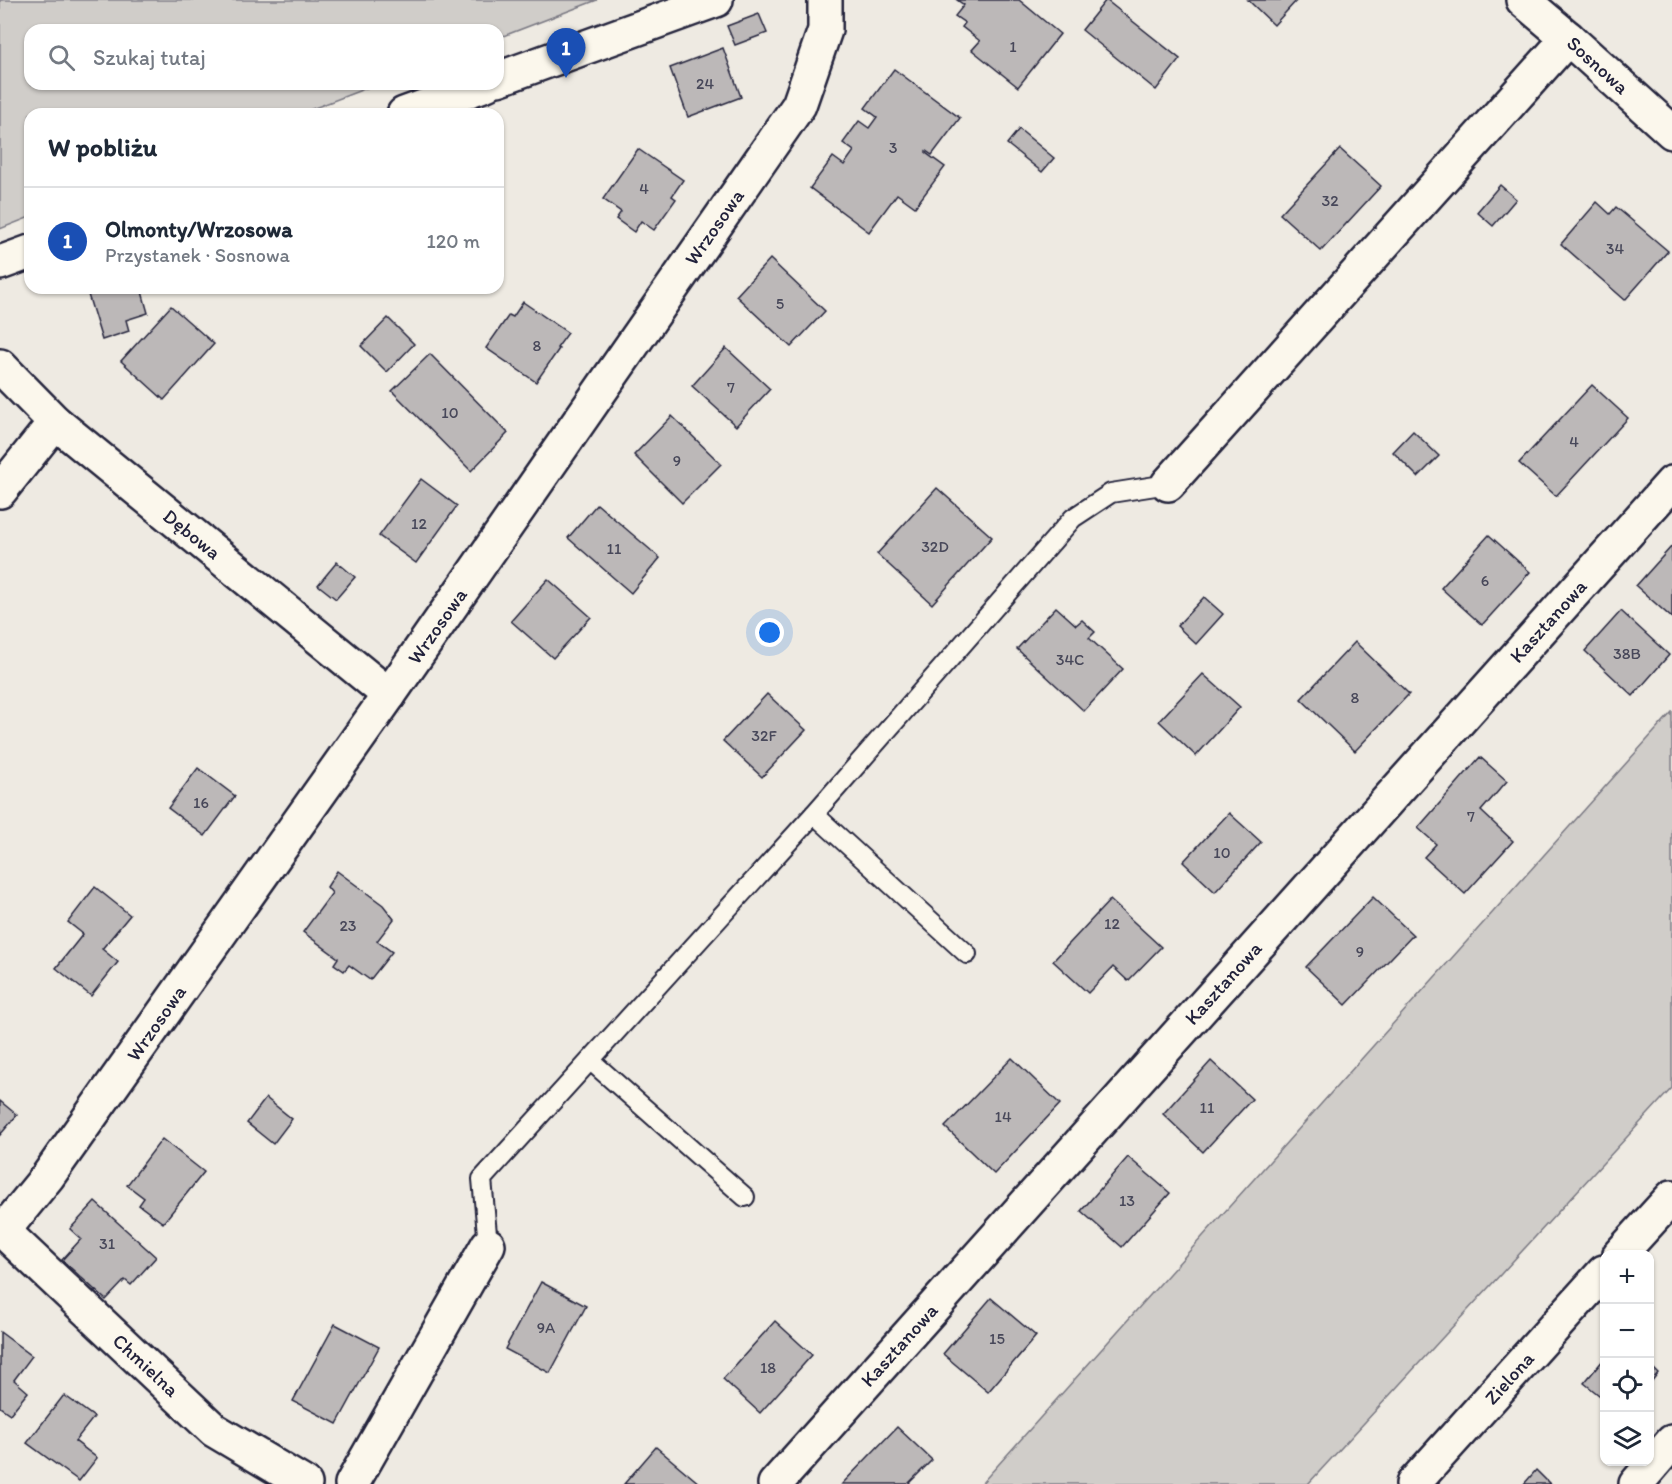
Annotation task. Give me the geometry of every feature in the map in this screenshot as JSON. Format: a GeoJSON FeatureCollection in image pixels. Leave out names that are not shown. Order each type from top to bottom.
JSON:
{"type":"FeatureCollection","features":[{"type":"Feature","properties":{"kind":"street"},"geometry":{"type":"LineString","coordinates":[[504,78],[716,0]]}},
{"type":"Feature","properties":{"kind":"street","name":"Wrzosowa"},"geometry":{"type":"LineString","coordinates":[[1,1229],[48,1176],[389,696],[799,105],[825,30],[825,0]]}},
{"type":"Feature","properties":{"kind":"street","name":"Sosnowa"},"geometry":{"type":"LineString","coordinates":[[1522,0],[1568,38],[1672,132]]}},
{"type":"Feature","properties":{"kind":"street"},"geometry":{"type":"LineString","coordinates":[[1168,484],[1568,38]]}},
{"type":"Feature","properties":{"kind":"street"},"geometry":{"type":"LineString","coordinates":[[420,108],[470,90]]}},
{"type":"Feature","properties":{"kind":"street"},"geometry":{"type":"LineString","coordinates":[[0,263],[24,254]]}},
{"type":"Feature","properties":{"kind":"street","name":"Dębowa"},"geometry":{"type":"LineString","coordinates":[[0,366],[55,422],[389,696]]}},
{"type":"Feature","properties":{"kind":"street"},"geometry":{"type":"LineString","coordinates":[[0,491],[55,422]]}},
{"type":"Feature","properties":{"kind":"street","name":"Kasztanowa"},"geometry":{"type":"LineString","coordinates":[[775,1484],[1672,483]]}},
{"type":"Feature","properties":{"kind":"street"},"geometry":{"type":"LineString","coordinates":[[1624,1250],[1672,1197]]}},
{"type":"Feature","properties":{"kind":"street","name":"Chmielna"},"geometry":{"type":"LineString","coordinates":[[1,1229],[214,1430],[304,1484]]}},
{"type":"Feature","properties":{"kind":"street"},"geometry":{"type":"LineString","coordinates":[[352,1484],[488,1245]]}},
{"type":"Feature","properties":{"kind":"street","name":"Zielona"},"geometry":{"type":"LineString","coordinates":[[1413,1484],[1600,1278]]}},
{"type":"Feature","properties":{"kind":"street"},"geometry":{"type":"LineString","coordinates":[[1636,1484],[1672,1442]]}},
{"type":"Feature","properties":{"kind":"lane"},"geometry":{"type":"LineString","coordinates":[[488,1245],[482,1179],[814,814],[1073,519],[1111,493],[1168,484]]}},
{"type":"Feature","properties":{"kind":"lane"},"geometry":{"type":"LineString","coordinates":[[814,814],[968,954]]}},
{"type":"Feature","properties":{"kind":"lane"},"geometry":{"type":"LineString","coordinates":[[591,1061],[745,1197]]}},
{"type":"Feature","properties":{"kind":"shaded area"},"geometry":{"type":"Polygon","coordinates":[[[0,0],[597,0],[504,36],[504,24],[24,24],[24,90],[361,90],[315,108],[24,108],[24,219],[0,229],[0,0]]]}},
{"type":"Feature","properties":{"kind":"shaded area"},"geometry":{"type":"Polygon","coordinates":[[[1672,712],[1672,1088],[1308,1484],[981,1484],[1672,712]]]}},
{"type":"Feature","properties":{"kind":"building"},"geometry":{"type":"Polygon","coordinates":[[[957,0],[1019,0],[1060,34],[1018,87],[972,50],[980,41],[962,27],[965,23],[955,16],[964,5],[957,0]]]}},
{"type":"Feature","properties":{"kind":"building"},"geometry":{"type":"Polygon","coordinates":[[[1106,0],[1180,59],[1156,90],[1082,30],[1106,0]]]}},
{"type":"Feature","properties":{"kind":"building"},"geometry":{"type":"Polygon","coordinates":[[[1248,0],[1297,0],[1274,25],[1248,0]]]}},
{"type":"Feature","properties":{"kind":"building"},"geometry":{"type":"Polygon","coordinates":[[[759,14],[767,33],[735,45],[727,26],[759,14]]]}},
{"type":"Feature","properties":{"kind":"building"},"geometry":{"type":"Polygon","coordinates":[[[723,48],[741,97],[688,117],[670,68],[723,48]]]}},
{"type":"Feature","properties":{"kind":"building"},"geometry":{"type":"Polygon","coordinates":[[[894,69],[960,118],[932,155],[926,151],[945,167],[915,207],[897,194],[869,232],[810,188],[833,157],[844,165],[854,151],[843,143],[859,121],[869,128],[877,117],[865,108],[894,69]]]}},
{"type":"Feature","properties":{"kind":"building"},"geometry":{"type":"Polygon","coordinates":[[[1019,129],[1054,158],[1042,172],[1007,144],[1019,129]]]}},
{"type":"Feature","properties":{"kind":"building"},"geometry":{"type":"Polygon","coordinates":[[[638,149],[683,180],[672,196],[676,199],[654,230],[641,221],[634,232],[616,219],[621,212],[603,199],[638,149]]]}},
{"type":"Feature","properties":{"kind":"building"},"geometry":{"type":"Polygon","coordinates":[[[1340,149],[1381,186],[1321,251],[1280,214],[1340,149]]]}},
{"type":"Feature","properties":{"kind":"building"},"geometry":{"type":"Polygon","coordinates":[[[1500,185],[1516,199],[1493,226],[1477,212],[1500,185]]]}},
{"type":"Feature","properties":{"kind":"building"},"geometry":{"type":"Polygon","coordinates":[[[1597,202],[1610,214],[1616,207],[1668,251],[1625,300],[1561,244],[1597,202]]]}},
{"type":"Feature","properties":{"kind":"building"},"geometry":{"type":"Polygon","coordinates":[[[770,259],[825,311],[791,347],[736,296],[770,259]]]}},
{"type":"Feature","properties":{"kind":"building"},"geometry":{"type":"Polygon","coordinates":[[[88,294],[143,294],[148,313],[126,320],[129,331],[102,340],[88,294]]]}},
{"type":"Feature","properties":{"kind":"building"},"geometry":{"type":"Polygon","coordinates":[[[523,302],[568,333],[536,382],[486,348],[509,315],[513,317],[523,302]]]}},
{"type":"Feature","properties":{"kind":"building"},"geometry":{"type":"Polygon","coordinates":[[[171,306],[214,344],[164,400],[121,361],[171,306]]]}},
{"type":"Feature","properties":{"kind":"building"},"geometry":{"type":"Polygon","coordinates":[[[388,318],[414,344],[387,372],[361,346],[388,318]]]}},
{"type":"Feature","properties":{"kind":"building"},"geometry":{"type":"Polygon","coordinates":[[[726,348],[770,389],[736,426],[692,386],[726,348]]]}},
{"type":"Feature","properties":{"kind":"building"},"geometry":{"type":"Polygon","coordinates":[[[430,354],[508,433],[471,471],[392,391],[430,354]]]}},
{"type":"Feature","properties":{"kind":"building"},"geometry":{"type":"Polygon","coordinates":[[[1592,385],[1628,418],[1556,496],[1519,463],[1592,385]]]}},
{"type":"Feature","properties":{"kind":"building"},"geometry":{"type":"Polygon","coordinates":[[[672,416],[721,464],[682,503],[634,455],[672,416]]]}},
{"type":"Feature","properties":{"kind":"building"},"geometry":{"type":"Polygon","coordinates":[[[1413,431],[1439,456],[1418,477],[1393,452],[1413,431]]]}},
{"type":"Feature","properties":{"kind":"building"},"geometry":{"type":"Polygon","coordinates":[[[421,479],[457,506],[416,563],[379,536],[421,479]]]}},
{"type":"Feature","properties":{"kind":"building"},"geometry":{"type":"Polygon","coordinates":[[[937,488],[992,537],[932,604],[877,554],[937,488]]]}},
{"type":"Feature","properties":{"kind":"building"},"geometry":{"type":"Polygon","coordinates":[[[597,504],[660,558],[631,593],[568,538],[597,504]]]}},
{"type":"Feature","properties":{"kind":"building"},"geometry":{"type":"Polygon","coordinates":[[[1489,535],[1530,572],[1482,625],[1441,588],[1489,535]]]}},
{"type":"Feature","properties":{"kind":"building"},"geometry":{"type":"Polygon","coordinates":[[[1672,546],[1672,618],[1636,586],[1672,546]]]}},
{"type":"Feature","properties":{"kind":"building"},"geometry":{"type":"Polygon","coordinates":[[[337,562],[355,577],[336,599],[318,585],[337,562]]]}},
{"type":"Feature","properties":{"kind":"building"},"geometry":{"type":"Polygon","coordinates":[[[548,579],[591,617],[553,658],[511,621],[548,579]]]}},
{"type":"Feature","properties":{"kind":"building"},"geometry":{"type":"Polygon","coordinates":[[[1204,597],[1223,614],[1196,644],[1177,626],[1204,597]]]}},
{"type":"Feature","properties":{"kind":"building"},"geometry":{"type":"Polygon","coordinates":[[[1056,607],[1076,625],[1082,620],[1095,632],[1089,638],[1123,669],[1084,711],[1017,649],[1056,607]]]}},
{"type":"Feature","properties":{"kind":"building"},"geometry":{"type":"Polygon","coordinates":[[[1621,611],[1669,655],[1633,696],[1585,651],[1621,611]]]}},
{"type":"Feature","properties":{"kind":"building"},"geometry":{"type":"Polygon","coordinates":[[[1355,642],[1409,694],[1355,751],[1301,699],[1355,642]]]}},
{"type":"Feature","properties":{"kind":"building"},"geometry":{"type":"Polygon","coordinates":[[[1203,674],[1240,707],[1196,756],[1159,721],[1203,674]]]}},
{"type":"Feature","properties":{"kind":"building"},"geometry":{"type":"Polygon","coordinates":[[[767,694],[806,730],[762,777],[723,741],[767,694]]]}},
{"type":"Feature","properties":{"kind":"building"},"geometry":{"type":"Polygon","coordinates":[[[1480,757],[1507,781],[1481,811],[1513,841],[1465,894],[1424,857],[1436,844],[1418,828],[1480,757]]]}},
{"type":"Feature","properties":{"kind":"building"},"geometry":{"type":"Polygon","coordinates":[[[198,768],[235,796],[205,836],[168,808],[198,768]]]}},
{"type":"Feature","properties":{"kind":"building"},"geometry":{"type":"Polygon","coordinates":[[[1229,813],[1261,842],[1215,892],[1183,862],[1229,813]]]}},
{"type":"Feature","properties":{"kind":"building"},"geometry":{"type":"Polygon","coordinates":[[[337,871],[383,905],[394,919],[377,941],[392,952],[370,980],[349,965],[344,971],[334,964],[338,958],[303,932],[332,893],[327,887],[337,871]]]}},
{"type":"Feature","properties":{"kind":"building"},"geometry":{"type":"Polygon","coordinates":[[[95,887],[130,915],[102,949],[118,962],[91,996],[56,968],[83,934],[68,922],[95,887]]]}},
{"type":"Feature","properties":{"kind":"building"},"geometry":{"type":"Polygon","coordinates":[[[1373,897],[1413,935],[1346,1005],[1306,967],[1373,897]]]}},
{"type":"Feature","properties":{"kind":"building"},"geometry":{"type":"Polygon","coordinates":[[[1110,900],[1161,947],[1128,981],[1113,967],[1088,993],[1053,961],[1110,900]]]}},
{"type":"Feature","properties":{"kind":"building"},"geometry":{"type":"Polygon","coordinates":[[[1012,1058],[1060,1104],[994,1174],[945,1127],[1012,1058]]]}},
{"type":"Feature","properties":{"kind":"building"},"geometry":{"type":"Polygon","coordinates":[[[1211,1061],[1252,1099],[1203,1152],[1163,1114],[1211,1061]]]}},
{"type":"Feature","properties":{"kind":"building"},"geometry":{"type":"Polygon","coordinates":[[[266,1098],[292,1119],[273,1144],[247,1123],[266,1098]]]}},
{"type":"Feature","properties":{"kind":"building"},"geometry":{"type":"Polygon","coordinates":[[[0,1101],[17,1115],[0,1135],[0,1101]]]}},
{"type":"Feature","properties":{"kind":"building"},"geometry":{"type":"Polygon","coordinates":[[[162,1139],[204,1172],[163,1223],[139,1205],[144,1198],[127,1185],[162,1139]]]}},
{"type":"Feature","properties":{"kind":"building"},"geometry":{"type":"Polygon","coordinates":[[[1128,1157],[1170,1193],[1122,1247],[1081,1211],[1128,1157]]]}},
{"type":"Feature","properties":{"kind":"building"},"geometry":{"type":"Polygon","coordinates":[[[95,1202],[156,1257],[131,1285],[125,1280],[106,1300],[62,1260],[81,1239],[70,1229],[95,1202]]]}},
{"type":"Feature","properties":{"kind":"building"},"geometry":{"type":"Polygon","coordinates":[[[541,1282],[586,1306],[550,1373],[505,1349],[541,1282]]]}},
{"type":"Feature","properties":{"kind":"building"},"geometry":{"type":"Polygon","coordinates":[[[991,1298],[1036,1336],[988,1392],[943,1354],[991,1298]]]}},
{"type":"Feature","properties":{"kind":"building"},"geometry":{"type":"Polygon","coordinates":[[[775,1321],[812,1355],[760,1413],[723,1379],[775,1321]]]}},
{"type":"Feature","properties":{"kind":"building"},"geometry":{"type":"Polygon","coordinates":[[[335,1324],[379,1347],[337,1424],[293,1401],[335,1324]]]}},
{"type":"Feature","properties":{"kind":"building"},"geometry":{"type":"Polygon","coordinates":[[[0,1332],[32,1356],[14,1380],[28,1392],[10,1414],[0,1407],[0,1332]]]}},
{"type":"Feature","properties":{"kind":"building"},"geometry":{"type":"Polygon","coordinates":[[[1600,1364],[1600,1396],[1584,1383],[1600,1364]]]}},
{"type":"Feature","properties":{"kind":"building"},"geometry":{"type":"Polygon","coordinates":[[[64,1395],[94,1417],[75,1441],[97,1458],[79,1481],[27,1443],[64,1395]]]}},
{"type":"Feature","properties":{"kind":"building"},"geometry":{"type":"Polygon","coordinates":[[[897,1427],[932,1460],[908,1484],[842,1484],[897,1427]]]}},
{"type":"Feature","properties":{"kind":"building"},"geometry":{"type":"Polygon","coordinates":[[[656,1447],[700,1484],[624,1484],[656,1447]]]}},
{"type":"Feature","properties":{"kind":"building"},"geometry":{"type":"Polygon","coordinates":[[[1536,1470],[1550,1484],[1524,1484],[1536,1470]]]}},
{"type":"Feature","properties":{"kind":"place","name":"Olmonty/Wrzosowa"},"geometry":{"type":"Point","coordinates":[566,78]}}]}
